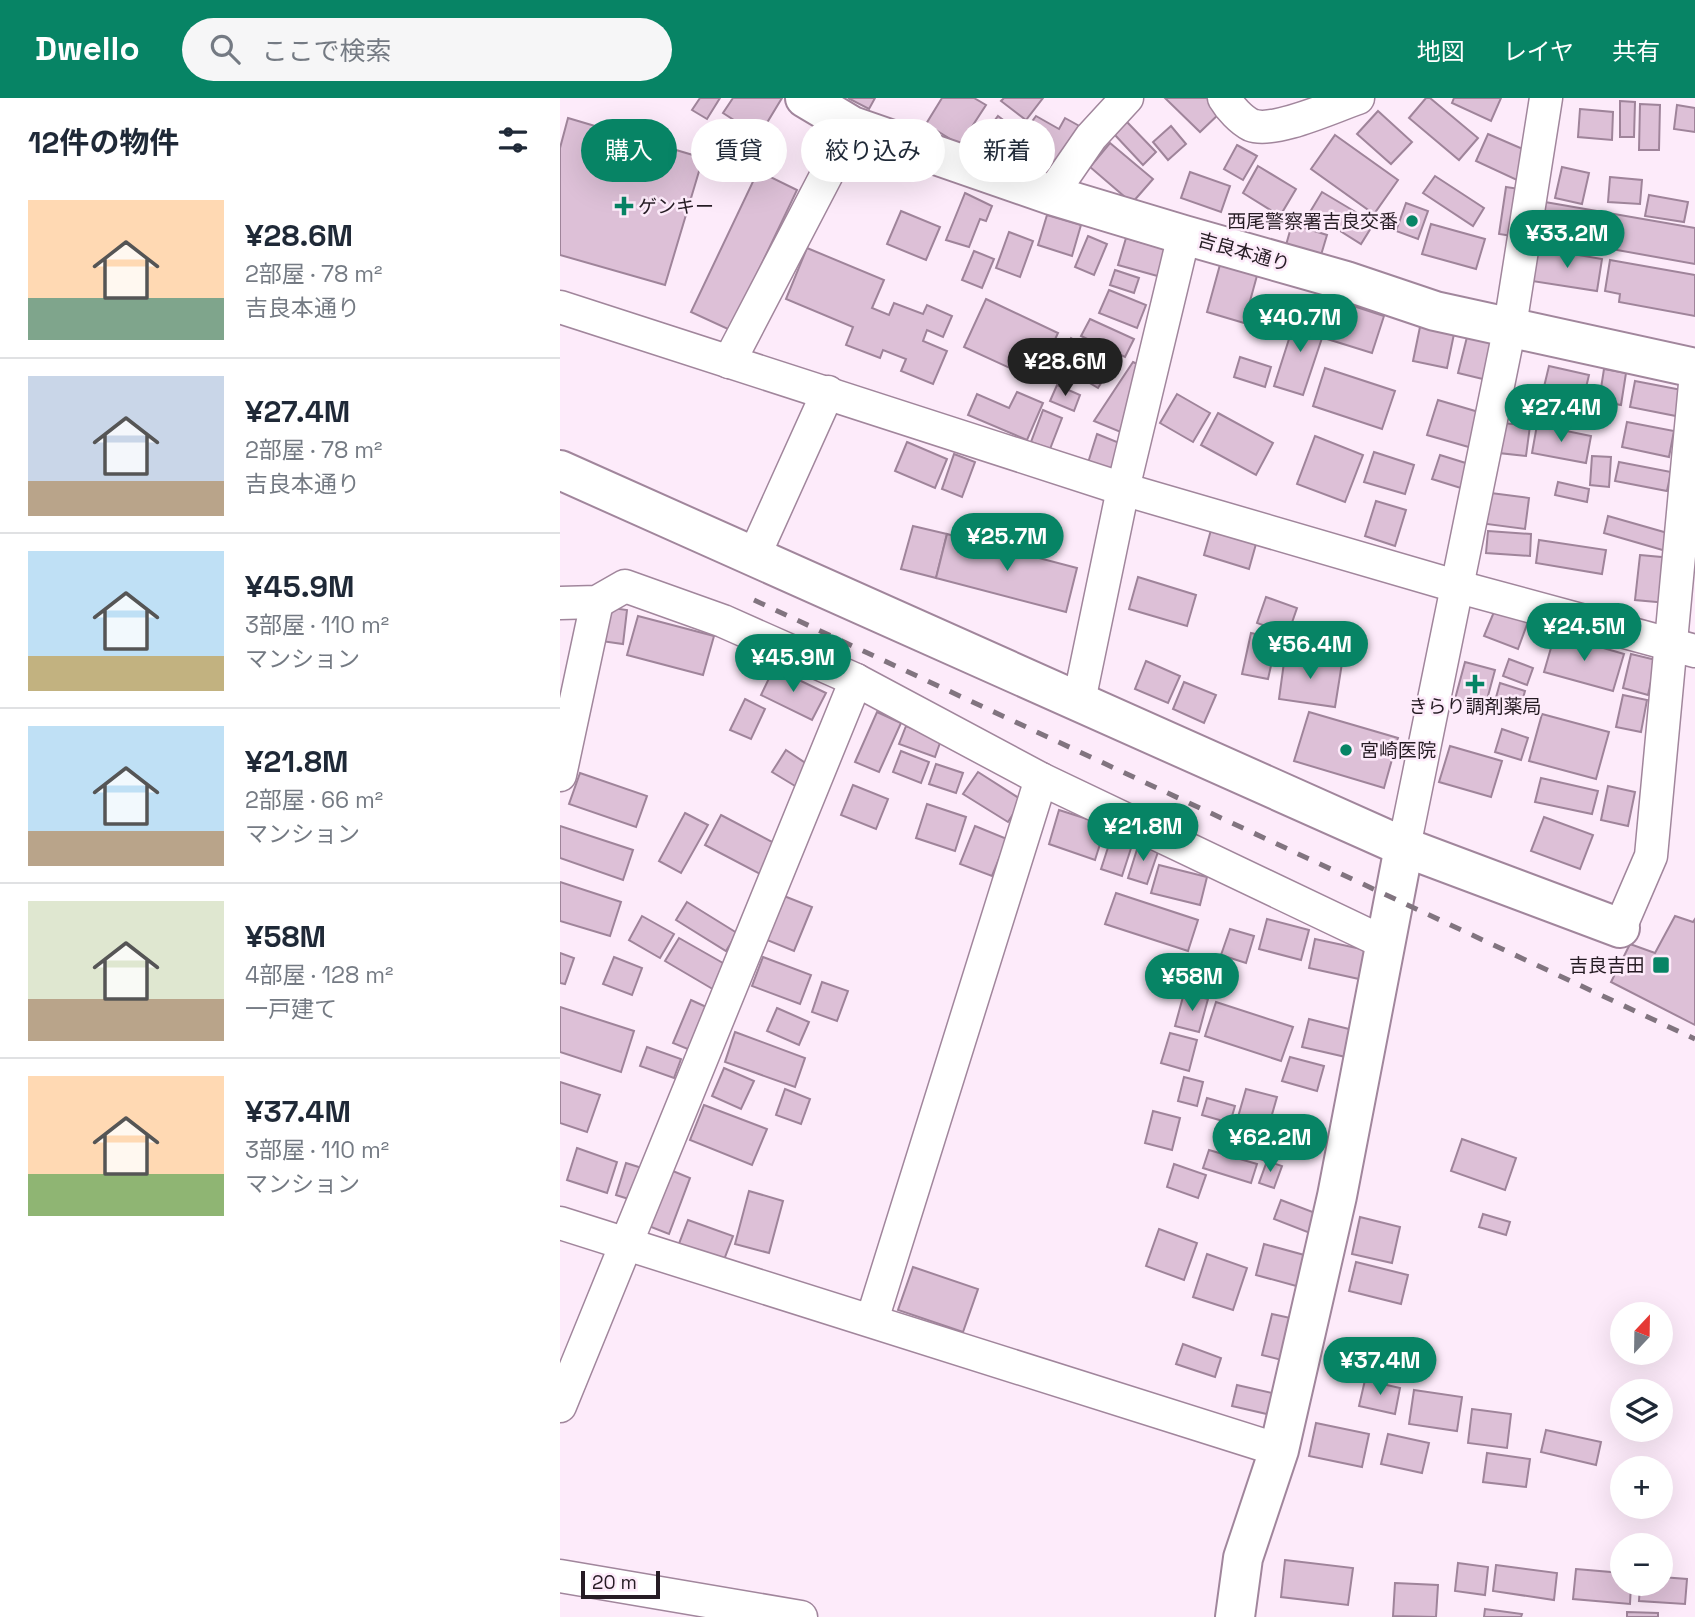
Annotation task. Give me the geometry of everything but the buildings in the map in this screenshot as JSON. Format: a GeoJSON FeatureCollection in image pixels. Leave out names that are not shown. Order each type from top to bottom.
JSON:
{"type":"FeatureCollection","features":[{"type":"Feature","properties":{"kind":"main road","name":"吉良本通り"},"geometry":{"type":"LineString","coordinates":[[805,98],[840,119]]}},
{"type":"Feature","properties":{"kind":"main road","name":"吉良本通り"},"geometry":{"type":"LineString","coordinates":[[945,158],[1051,195],[1346,281],[1435,310],[1695,368]]}},
{"type":"Feature","properties":{"kind":"main road"},"geometry":{"type":"LineString","coordinates":[[560,470],[1404,847],[1620,928]]}},
{"type":"Feature","properties":{"kind":"main road"},"geometry":{"type":"LineString","coordinates":[[1235,1617],[1243,1558],[1279,1450],[1337,1196],[1404,847]]}},
{"type":"Feature","properties":{"kind":"street"},"geometry":{"type":"LineString","coordinates":[[1051,195],[1091,137],[1127,98]]}},
{"type":"Feature","properties":{"kind":"street"},"geometry":{"type":"LineString","coordinates":[[1224,98],[1230,108],[1251,125],[1270,127],[1358,98]]}},
{"type":"Feature","properties":{"kind":"street"},"geometry":{"type":"LineString","coordinates":[[1404,847],[1510,326],[1546,98]]}},
{"type":"Feature","properties":{"kind":"street"},"geometry":{"type":"LineString","coordinates":[[729,362],[823,182]]}},
{"type":"Feature","properties":{"kind":"street"},"geometry":{"type":"LineString","coordinates":[[1079,701],[1123,489],[1184,235]]}},
{"type":"Feature","properties":{"kind":"street"},"geometry":{"type":"LineString","coordinates":[[560,307],[1123,489],[1459,587],[1684,648]]}},
{"type":"Feature","properties":{"kind":"street"},"geometry":{"type":"LineString","coordinates":[[1620,928],[1651,856],[1684,648],[1695,384]]}},
{"type":"Feature","properties":{"kind":"street"},"geometry":{"type":"LineString","coordinates":[[754,556],[828,392]]}},
{"type":"Feature","properties":{"kind":"street"},"geometry":{"type":"LineString","coordinates":[[560,603],[597,602],[625,586],[723,621],[856,680],[1041,779],[1385,943]]}},
{"type":"Feature","properties":{"kind":"street"},"geometry":{"type":"LineString","coordinates":[[560,775],[597,602]]}},
{"type":"Feature","properties":{"kind":"street"},"geometry":{"type":"LineString","coordinates":[[560,1406],[856,680]]}},
{"type":"Feature","properties":{"kind":"street"},"geometry":{"type":"LineString","coordinates":[[872,1320],[1041,779]]}},
{"type":"Feature","properties":{"kind":"street"},"geometry":{"type":"LineString","coordinates":[[560,1223],[1279,1450]]}},
{"type":"Feature","properties":{"kind":"street"},"geometry":{"type":"LineString","coordinates":[[560,1576],[800,1617]]}},
{"type":"Feature","properties":{"kind":"railway"},"geometry":{"type":"LineString","coordinates":[[754,600],[1695,1039]]}},
{"type":"Feature","properties":{"kind":"place","name":"ゲンキー"},"geometry":{"type":"Point","coordinates":[624,206]}},
{"type":"Feature","properties":{"kind":"place","name":"西尾警察署吉良交番"},"geometry":{"type":"Point","coordinates":[1412,221]}},
{"type":"Feature","properties":{"kind":"place","name":"きらり調剤薬局"},"geometry":{"type":"Point","coordinates":[1475,684]}},
{"type":"Feature","properties":{"kind":"place","name":"宮崎医院"},"geometry":{"type":"Point","coordinates":[1346,750]}},
{"type":"Feature","properties":{"kind":"place","name":"吉良吉田"},"geometry":{"type":"Point","coordinates":[1661,965]}}]}
